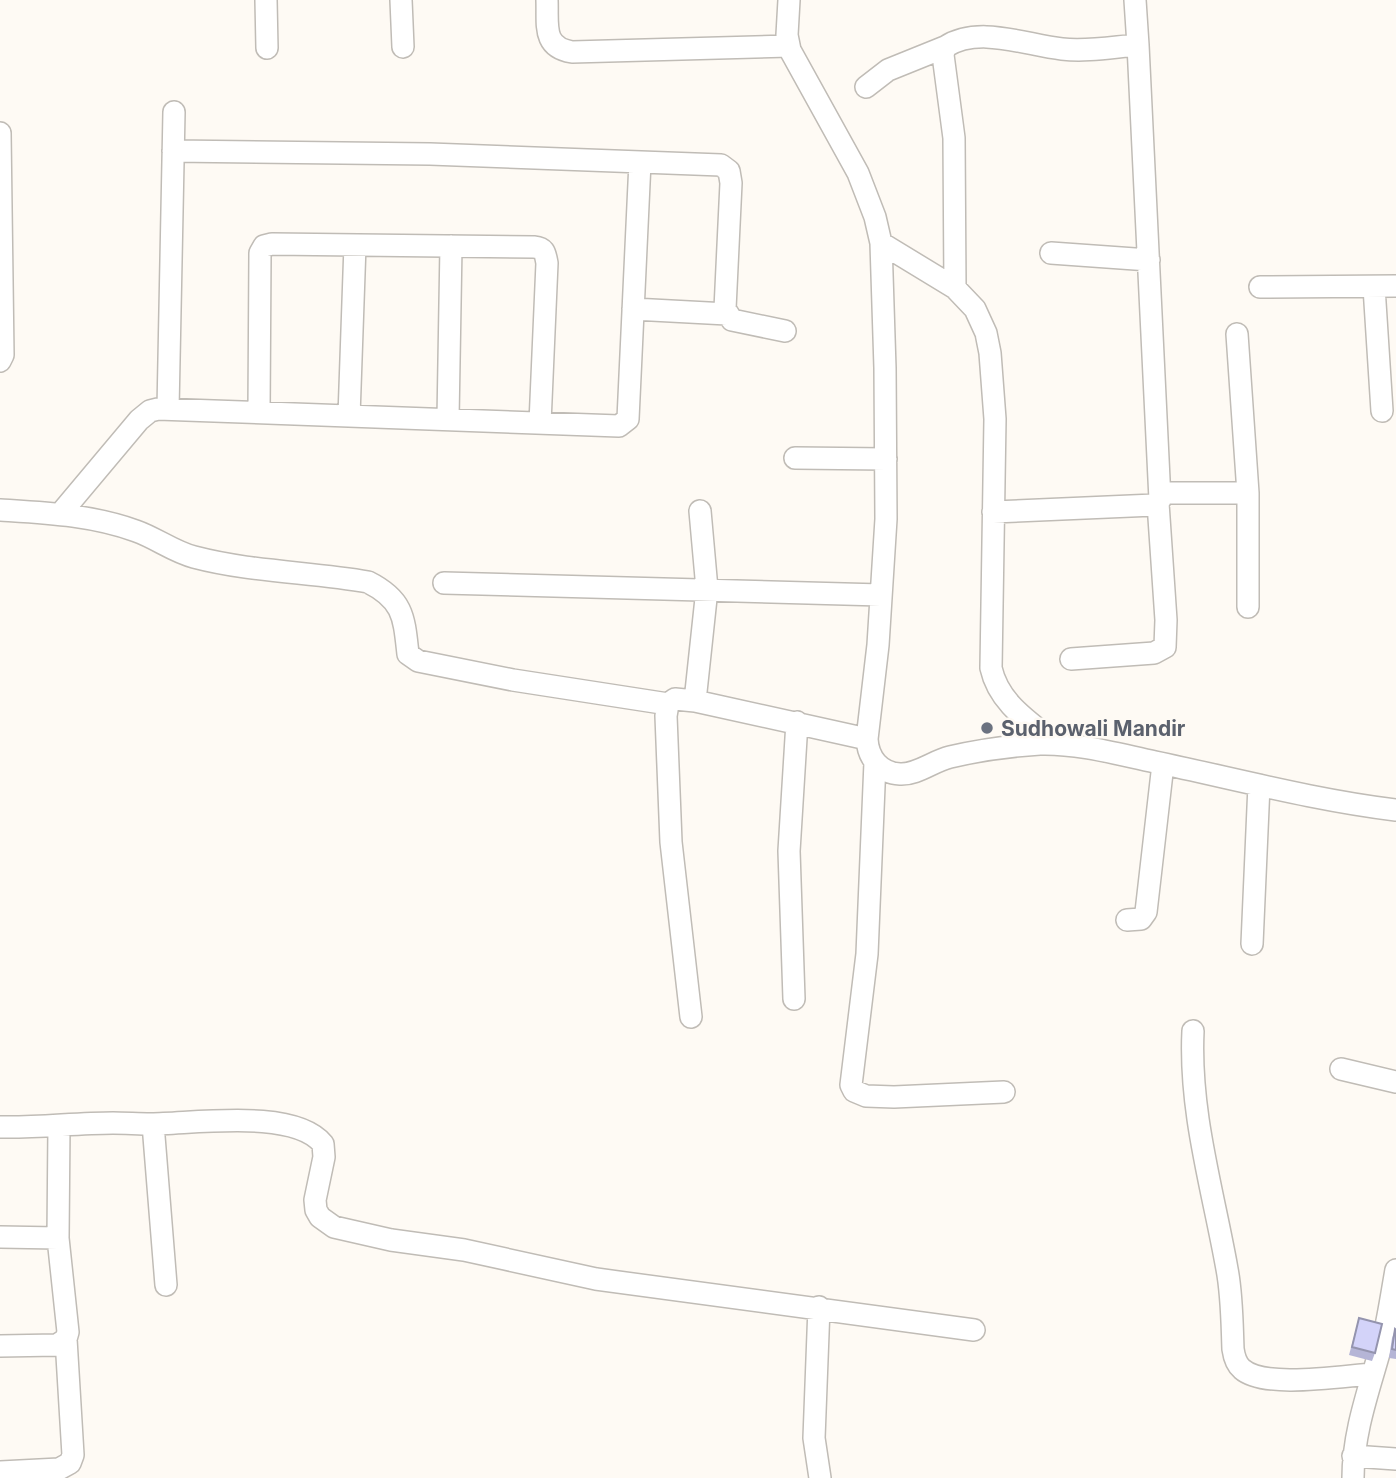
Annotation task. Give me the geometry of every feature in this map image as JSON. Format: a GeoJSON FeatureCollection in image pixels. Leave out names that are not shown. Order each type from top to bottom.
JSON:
{"type":"FeatureCollection","features":[{"type":"Feature","properties":{"kind":"street"},"geometry":{"type":"LineString","coordinates":[[266,0],[267,48]]}},
{"type":"Feature","properties":{"kind":"street"},"geometry":{"type":"LineString","coordinates":[[401,0],[402,47]]}},
{"type":"Feature","properties":{"kind":"street"},"geometry":{"type":"LineString","coordinates":[[547,0],[548,32],[551,41],[560,50],[572,52],[789,46]]}},
{"type":"Feature","properties":{"kind":"street"},"geometry":{"type":"LineString","coordinates":[[789,0],[789,46],[858,173],[875,217],[881,243],[887,519],[878,645],[867,739],[875,762],[887,771],[908,774],[949,758],[1004,746],[1057,744],[1349,804],[1396,810]]}},
{"type":"Feature","properties":{"kind":"street"},"geometry":{"type":"LineString","coordinates":[[1071,659],[1154,653],[1165,647],[1166,620],[1135,0]]}},
{"type":"Feature","properties":{"kind":"street"},"geometry":{"type":"LineString","coordinates":[[866,87],[888,70],[961,41],[989,37],[1062,49],[1138,45]]}},
{"type":"Feature","properties":{"kind":"street"},"geometry":{"type":"LineString","coordinates":[[944,47],[954,138],[955,288]]}},
{"type":"Feature","properties":{"kind":"street"},"geometry":{"type":"LineString","coordinates":[[168,409],[174,112]]}},
{"type":"Feature","properties":{"kind":"street"},"geometry":{"type":"LineString","coordinates":[[0,133],[3,355],[0,361]]}},
{"type":"Feature","properties":{"kind":"street"},"geometry":{"type":"LineString","coordinates":[[173,151],[430,154],[721,165],[729,171],[732,183],[725,309],[732,320],[785,331]]}},
{"type":"Feature","properties":{"kind":"street"},"geometry":{"type":"LineString","coordinates":[[61,513],[139,420],[150,411],[168,409],[619,426],[624,424],[628,419],[640,162]]}},
{"type":"Feature","properties":{"kind":"street"},"geometry":{"type":"LineString","coordinates":[[881,243],[955,288],[968,300],[983,323],[990,353],[995,419],[990,662],[999,692],[1018,712],[1057,744]]}},
{"type":"Feature","properties":{"kind":"street"},"geometry":{"type":"LineString","coordinates":[[349,416],[355,245]]}},
{"type":"Feature","properties":{"kind":"street"},"geometry":{"type":"LineString","coordinates":[[259,412],[260,253],[264,246],[534,247],[545,252],[547,263],[540,423]]}},
{"type":"Feature","properties":{"kind":"street"},"geometry":{"type":"LineString","coordinates":[[448,419],[451,246]]}},
{"type":"Feature","properties":{"kind":"street"},"geometry":{"type":"LineString","coordinates":[[1051,253],[1149,260]]}},
{"type":"Feature","properties":{"kind":"street"},"geometry":{"type":"LineString","coordinates":[[1260,287],[1396,286]]}},
{"type":"Feature","properties":{"kind":"street"},"geometry":{"type":"LineString","coordinates":[[1374,287],[1382,411]]}},
{"type":"Feature","properties":{"kind":"street"},"geometry":{"type":"LineString","coordinates":[[633,309],[727,314]]}},
{"type":"Feature","properties":{"kind":"street"},"geometry":{"type":"LineString","coordinates":[[1237,334],[1248,493],[1248,607]]}},
{"type":"Feature","properties":{"kind":"street"},"geometry":{"type":"LineString","coordinates":[[795,458],[886,458]]}},
{"type":"Feature","properties":{"kind":"street"},"geometry":{"type":"LineString","coordinates":[[993,512],[1248,493]]}},
{"type":"Feature","properties":{"kind":"street"},"geometry":{"type":"LineString","coordinates":[[0,510],[61,513],[123,527],[195,558],[236,566],[368,582],[382,589],[399,607],[404,617],[408,654],[418,661],[513,680],[668,704],[675,699],[695,701],[867,739]]}},
{"type":"Feature","properties":{"kind":"street"},"geometry":{"type":"LineString","coordinates":[[695,701],[707,589],[700,511]]}},
{"type":"Feature","properties":{"kind":"street"},"geometry":{"type":"LineString","coordinates":[[444,583],[881,595]]}},
{"type":"Feature","properties":{"kind":"street"},"geometry":{"type":"LineString","coordinates":[[668,704],[666,716],[671,842],[691,1017]]}},
{"type":"Feature","properties":{"kind":"street"},"geometry":{"type":"LineString","coordinates":[[794,999],[789,862],[797,722]]}},
{"type":"Feature","properties":{"kind":"street"},"geometry":{"type":"LineString","coordinates":[[875,762],[867,954],[851,1085],[854,1091],[866,1096],[1004,1092]]}},
{"type":"Feature","properties":{"kind":"street"},"geometry":{"type":"LineString","coordinates":[[1128,920],[1139,920],[1146,912],[1163,764]]}},
{"type":"Feature","properties":{"kind":"street"},"geometry":{"type":"LineString","coordinates":[[1252,944],[1259,785]]}},
{"type":"Feature","properties":{"kind":"street"},"geometry":{"type":"LineString","coordinates":[[1194,1031],[1194,1088],[1202,1143],[1228,1272],[1236,1361],[1248,1373],[1284,1380],[1372,1374]]}},
{"type":"Feature","properties":{"kind":"street"},"geometry":{"type":"LineString","coordinates":[[1341,1069],[1396,1082]]}},
{"type":"Feature","properties":{"kind":"street"},"geometry":{"type":"LineString","coordinates":[[0,1128],[265,1121],[311,1133],[323,1144],[316,1210],[320,1217],[334,1227],[391,1240],[464,1250],[596,1279],[974,1329]]}},
{"type":"Feature","properties":{"kind":"street"},"geometry":{"type":"LineString","coordinates":[[153,1124],[166,1285]]}},
{"type":"Feature","properties":{"kind":"street"},"geometry":{"type":"LineString","coordinates":[[0,1472],[59,1469],[71,1463],[73,1455],[66,1339],[69,1325],[58,1238],[59,1126]]}},
{"type":"Feature","properties":{"kind":"street"},"geometry":{"type":"LineString","coordinates":[[0,1237],[58,1238]]}},
{"type":"Feature","properties":{"kind":"street"},"geometry":{"type":"LineString","coordinates":[[1353,1478],[1353,1456],[1385,1329],[1396,1270]]}},
{"type":"Feature","properties":{"kind":"street"},"geometry":{"type":"LineString","coordinates":[[819,1307],[814,1438],[820,1478]]}},
{"type":"Feature","properties":{"kind":"street"},"geometry":{"type":"LineString","coordinates":[[0,1346],[57,1345],[66,1339]]}},
{"type":"Feature","properties":{"kind":"street"},"geometry":{"type":"LineString","coordinates":[[1353,1456],[1396,1459]]}},
{"type":"Feature","properties":{"kind":"building"},"geometry":{"type":"Polygon","coordinates":[[[1359,1318],[1382,1324],[1375,1353],[1352,1347],[1359,1318]]]}},
{"type":"Feature","properties":{"kind":"building"},"geometry":{"type":"Polygon","coordinates":[[[1396,1330],[1396,1350],[1392,1349],[1396,1330]]]}},
{"type":"Feature","properties":{"kind":"place","name":"Sudhowali Mandir"},"geometry":{"type":"Point","coordinates":[987,728]}}]}
